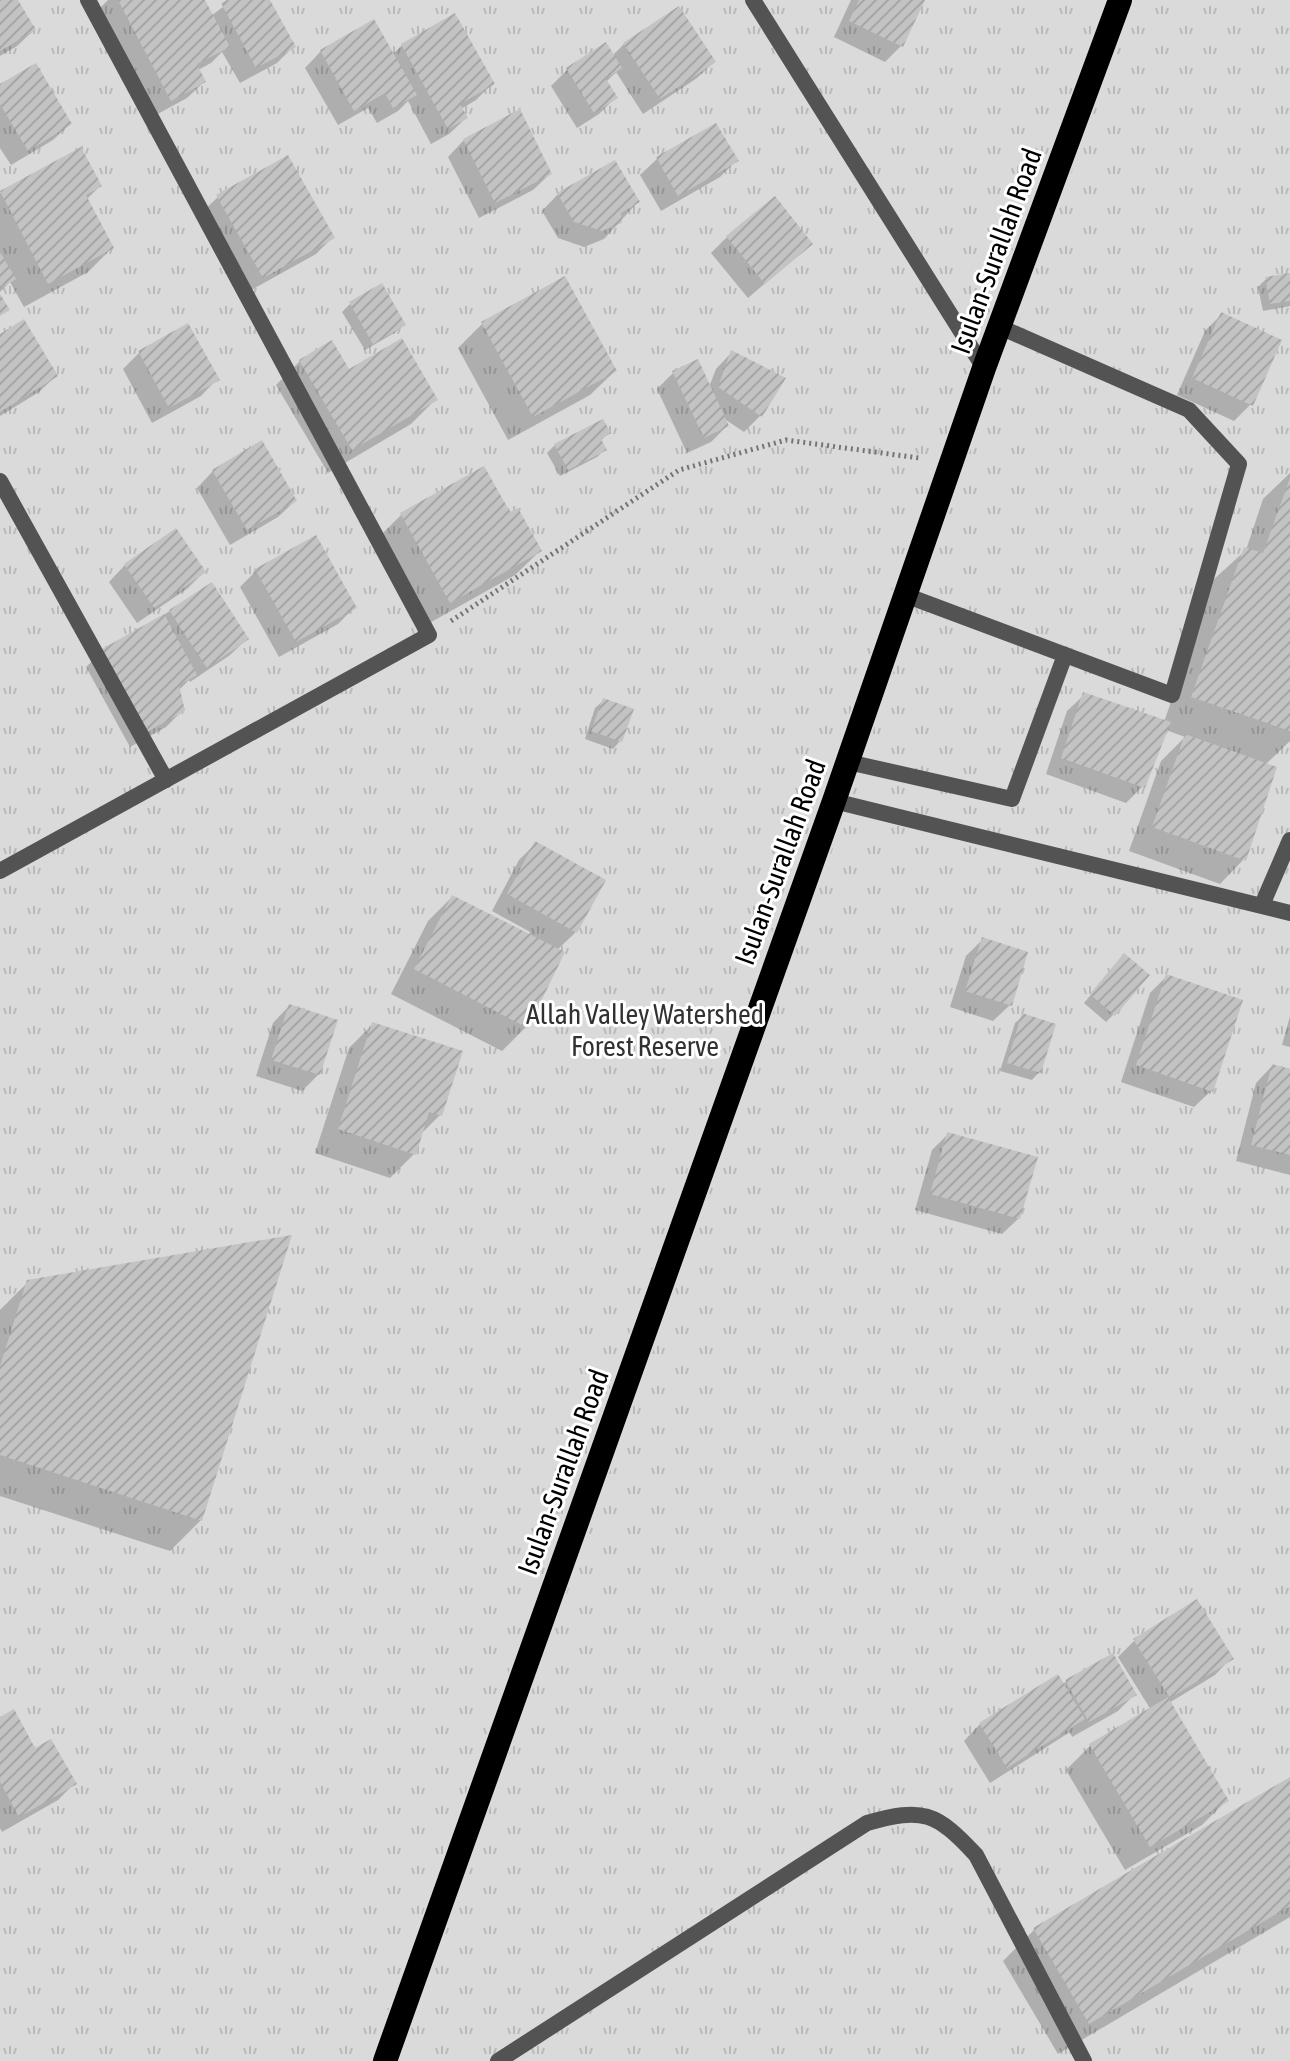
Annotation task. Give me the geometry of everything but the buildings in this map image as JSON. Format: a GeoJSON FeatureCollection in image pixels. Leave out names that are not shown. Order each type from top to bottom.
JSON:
{"type":"FeatureCollection","features":[{"type":"Feature","properties":{"kind":"highway","name":"Isulan-Surallah Road"},"geometry":{"type":"LineString","coordinates":[[385,2061],[848,762],[984,368],[1120,0]]}},
{"type":"Feature","properties":{"kind":"street"},"geometry":{"type":"LineString","coordinates":[[0,871],[429,635],[88,0]]}},
{"type":"Feature","properties":{"kind":"street"},"geometry":{"type":"LineString","coordinates":[[753,0],[984,368]]}},
{"type":"Feature","properties":{"kind":"street"},"geometry":{"type":"LineString","coordinates":[[905,595],[1172,695],[1239,464],[1189,410],[1000,327]]}},
{"type":"Feature","properties":{"kind":"street"},"geometry":{"type":"LineString","coordinates":[[0,481],[166,780]]}},
{"type":"Feature","properties":{"kind":"street"},"geometry":{"type":"LineString","coordinates":[[848,762],[1012,799],[1065,655]]}},
{"type":"Feature","properties":{"kind":"street"},"geometry":{"type":"LineString","coordinates":[[834,801],[1290,913]]}},
{"type":"Feature","properties":{"kind":"street"},"geometry":{"type":"LineString","coordinates":[[1262,905],[1290,840]]}},
{"type":"Feature","properties":{"kind":"street"},"geometry":{"type":"LineString","coordinates":[[498,2061],[867,1823],[902,1813],[923,1815],[951,1828],[976,1855],[1084,2061]]}},
{"type":"Feature","properties":{"kind":"path"},"geometry":{"type":"LineString","coordinates":[[429,635],[679,470],[786,440],[951,463]]}},
{"type":"Feature","properties":{"kind":"green space","name":"Allah Valley Watershed Forest Reserve"},"geometry":{"type":"Polygon","coordinates":[[[0,0],[1290,0],[1290,2061],[0,2061],[0,0]]]}}]}
